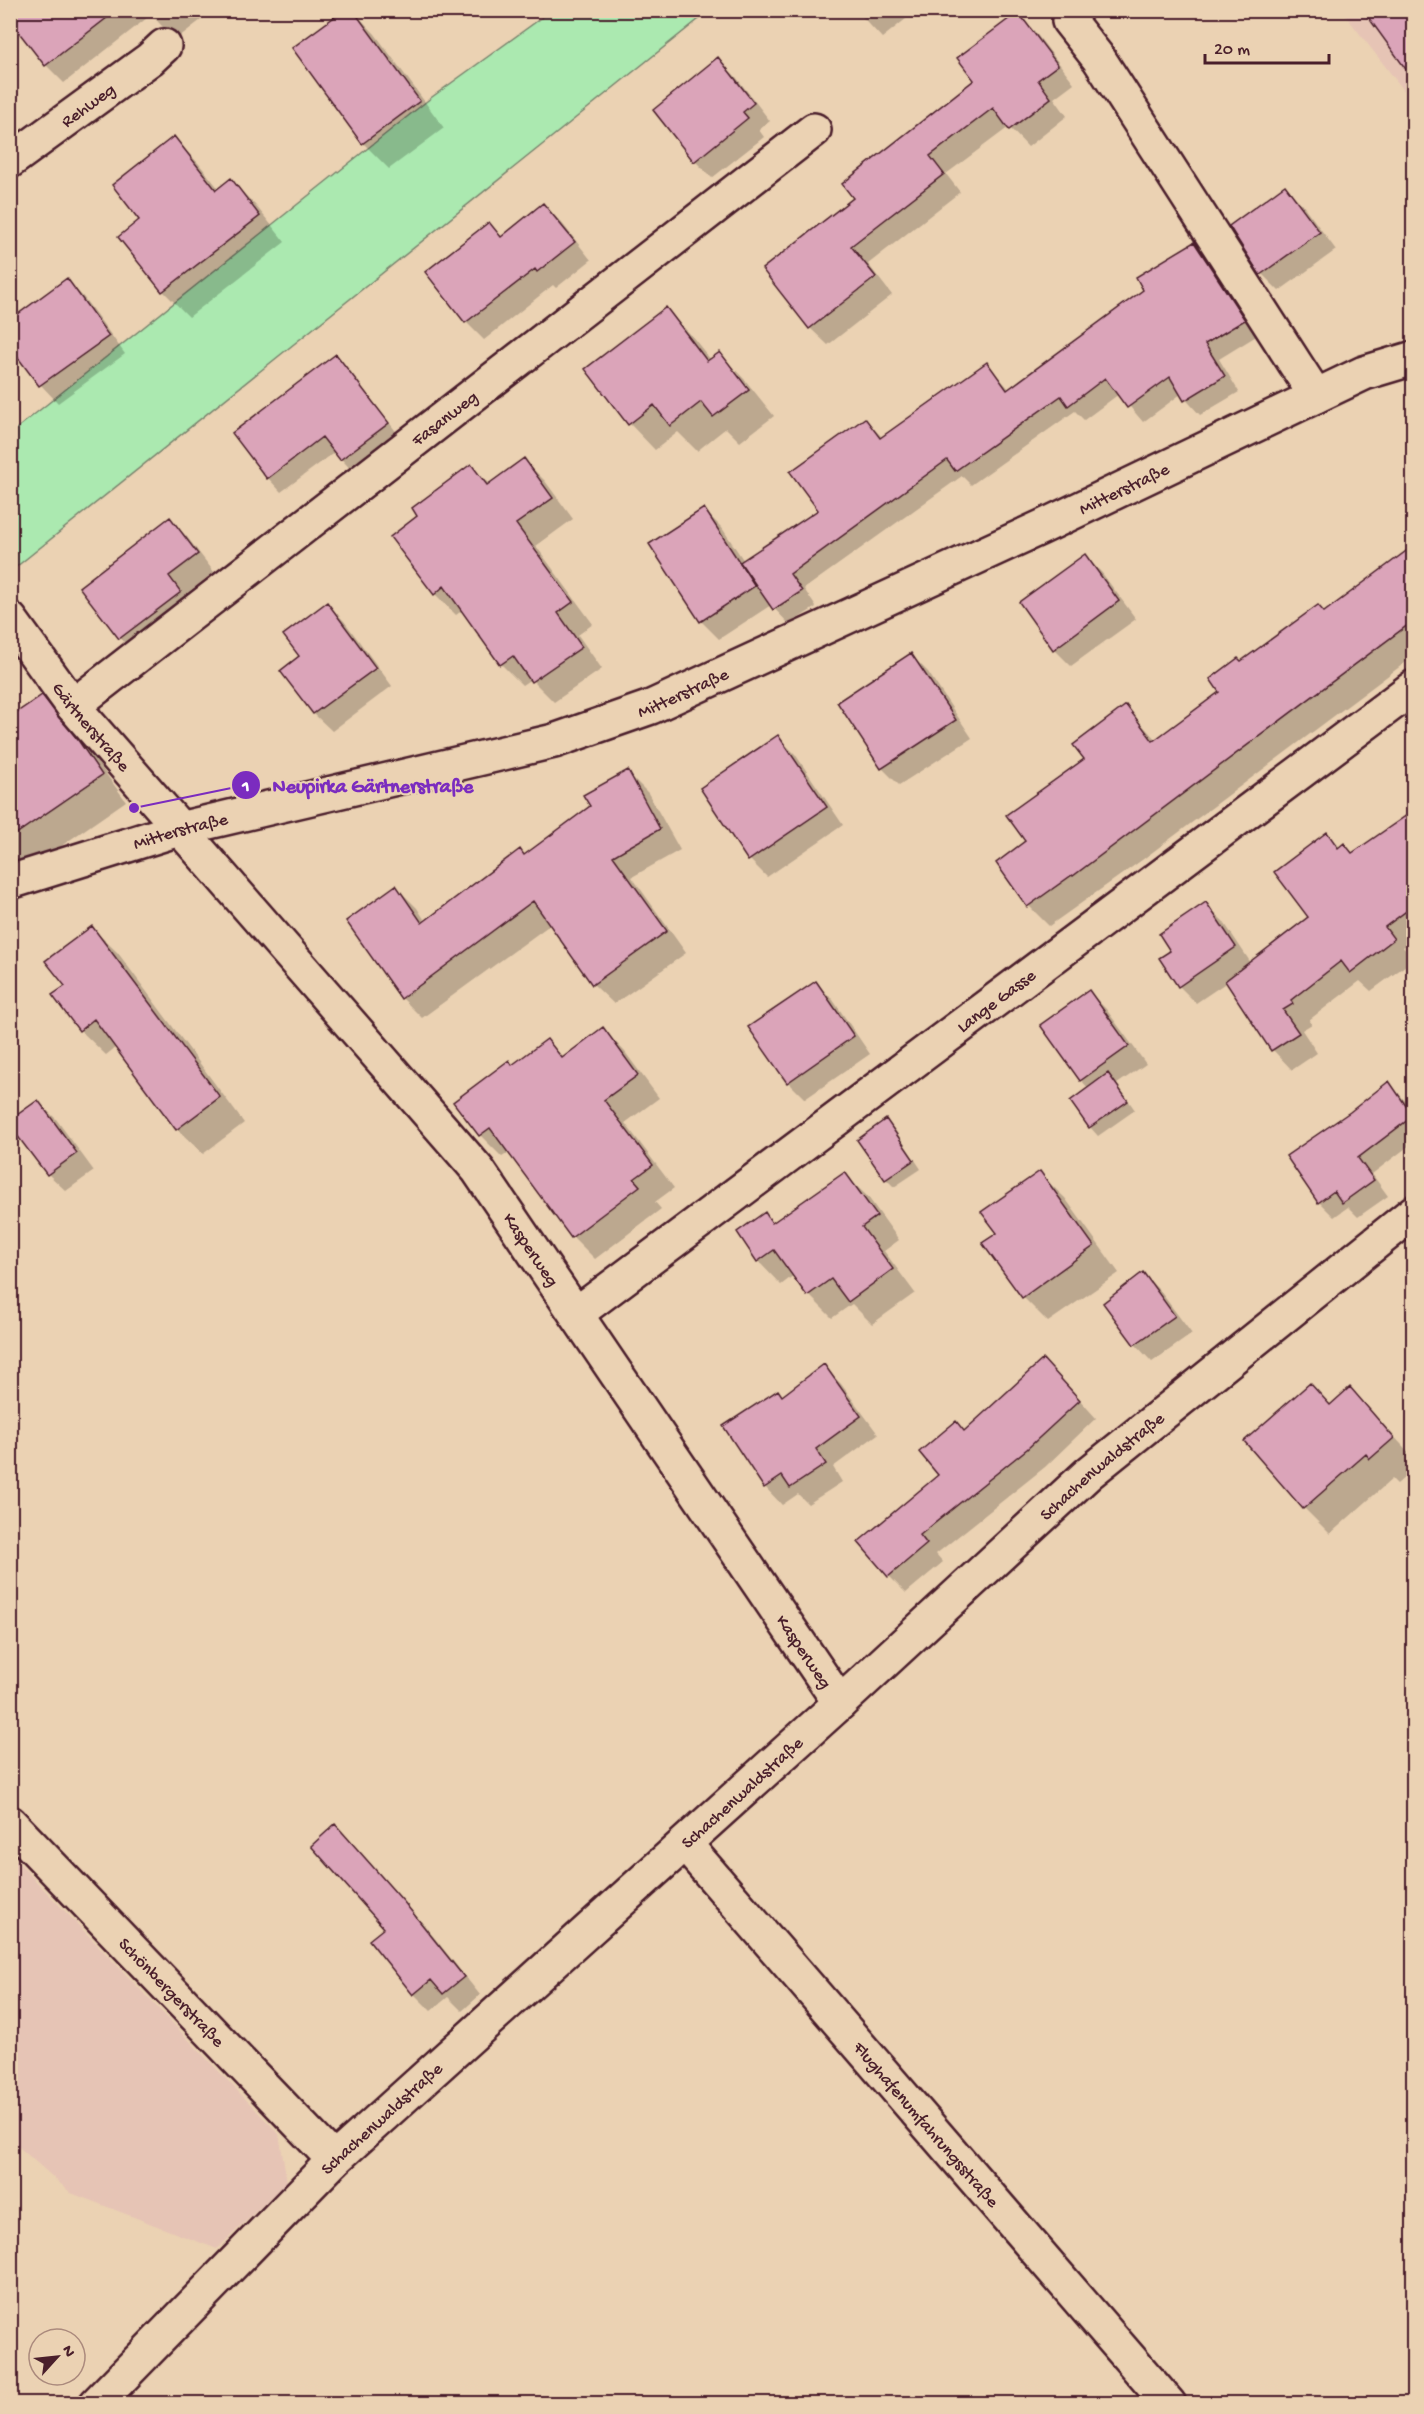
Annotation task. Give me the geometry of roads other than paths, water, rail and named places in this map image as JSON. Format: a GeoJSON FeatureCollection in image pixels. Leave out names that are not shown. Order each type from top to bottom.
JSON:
{"type":"FeatureCollection","features":[{"type":"Feature","properties":{"kind":"street"},"geometry":{"type":"LineString","coordinates":[[1069,21],[1106,69],[1316,396]]}},
{"type":"Feature","properties":{"kind":"street","name":"Rehweg"},"geometry":{"type":"LineString","coordinates":[[10,161],[164,46]]}},
{"type":"Feature","properties":{"kind":"street","name":"Fasanweg"},"geometry":{"type":"LineString","coordinates":[[73,706],[814,130]]}},
{"type":"Feature","properties":{"kind":"street","name":"Mitterstraße"},"geometry":{"type":"LineString","coordinates":[[10,882],[178,829],[554,741],[651,707],[1031,532],[1364,373],[1413,358]]}},
{"type":"Feature","properties":{"kind":"street","name":"Gärtnerstraße"},"geometry":{"type":"LineString","coordinates":[[10,619],[73,706],[178,829]]}},
{"type":"Feature","properties":{"kind":"street","name":"Lange Gasse"},"geometry":{"type":"LineString","coordinates":[[576,1314],[1413,687]]}},
{"type":"Feature","properties":{"kind":"street","name":"Kasperweg"},"geometry":{"type":"LineString","coordinates":[[178,829],[478,1170],[840,1703]]}},
{"type":"Feature","properties":{"kind":"street","name":"Schachenwaldstraße"},"geometry":{"type":"LineString","coordinates":[[96,2403],[334,2160],[840,1703],[1089,1473],[1413,1212]]}},
{"type":"Feature","properties":{"kind":"street","name":"Schönbergerstraße"},"geometry":{"type":"LineString","coordinates":[[10,1823],[334,2160]]}},
{"type":"Feature","properties":{"kind":"street","name":"Flughafenumfahrungsstraße"},"geometry":{"type":"LineString","coordinates":[[685,1844],[1169,2403]]}},
{"type":"Feature","properties":{"kind":"place","name":"Neupirka Gärtnerstraße"},"geometry":{"type":"Point","coordinates":[134,808]}}]}
